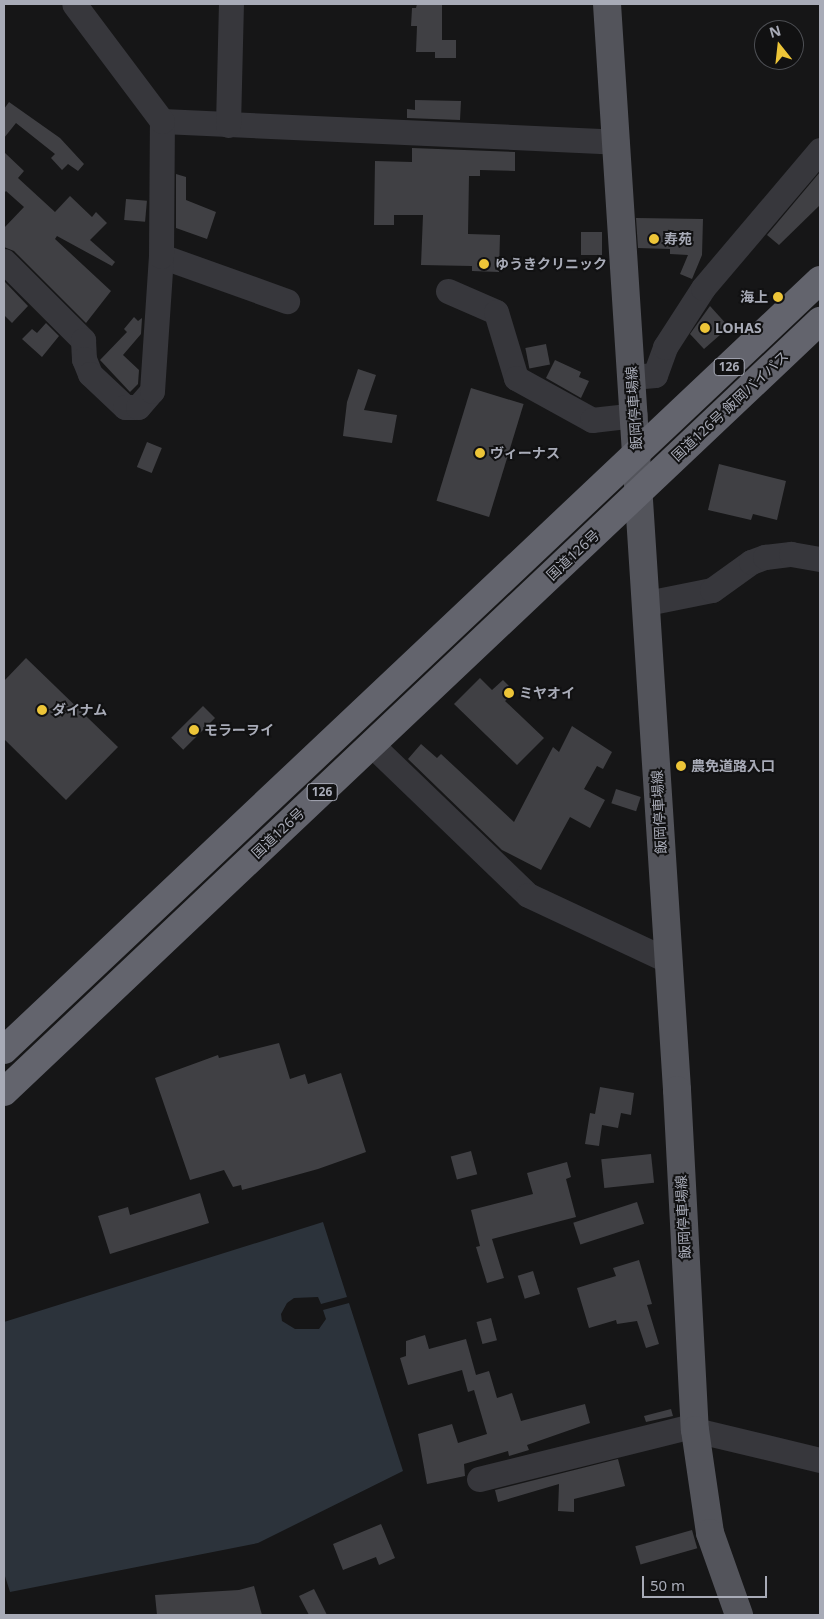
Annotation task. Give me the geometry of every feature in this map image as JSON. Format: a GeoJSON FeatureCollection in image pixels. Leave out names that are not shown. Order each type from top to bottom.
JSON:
{"type":"FeatureCollection","features":[{"type":"Feature","properties":{"kind":"highway","name":"国道126号 飯岡バイパス"},"geometry":{"type":"LineString","coordinates":[[637,453],[820,280]]}},
{"type":"Feature","properties":{"kind":"highway","name":"国道126号 飯岡バイパス"},"geometry":{"type":"LineString","coordinates":[[640,492],[820,321]]}},
{"type":"Feature","properties":{"kind":"highway","name":"126"},"geometry":{"type":"LineString","coordinates":[[4,1050],[637,453]]}},
{"type":"Feature","properties":{"kind":"highway","name":"国道126号"},"geometry":{"type":"LineString","coordinates":[[4,1092],[640,492]]}},
{"type":"Feature","properties":{"kind":"main road","name":"飯岡停車場線"},"geometry":{"type":"LineString","coordinates":[[607,4],[647,602],[695,1428],[710,1533],[739,1615]]}},
{"type":"Feature","properties":{"kind":"street"},"geometry":{"type":"LineString","coordinates":[[4,261],[83,340],[84,359],[90,374],[125,407],[138,406],[152,390],[162,256],[162,121],[74,4]]}},
{"type":"Feature","properties":{"kind":"street"},"geometry":{"type":"LineString","coordinates":[[228,125],[231,4]]}},
{"type":"Feature","properties":{"kind":"street"},"geometry":{"type":"LineString","coordinates":[[162,121],[617,142]]}},
{"type":"Feature","properties":{"kind":"street"},"geometry":{"type":"LineString","coordinates":[[632,377],[655,375],[665,347],[702,288],[820,150]]}},
{"type":"Feature","properties":{"kind":"street"},"geometry":{"type":"LineString","coordinates":[[162,256],[287,301]]}},
{"type":"Feature","properties":{"kind":"street"},"geometry":{"type":"LineString","coordinates":[[448,291],[496,312],[516,378],[592,420],[635,415]]}},
{"type":"Feature","properties":{"kind":"street"},"geometry":{"type":"LineString","coordinates":[[647,602],[712,590],[751,562],[764,557],[790,554],[820,559]]}},
{"type":"Feature","properties":{"kind":"street"},"geometry":{"type":"LineString","coordinates":[[372,745],[528,895],[668,961]]}},
{"type":"Feature","properties":{"kind":"street"},"geometry":{"type":"LineString","coordinates":[[479,1479],[695,1428],[820,1460]]}},
{"type":"Feature","properties":{"kind":"shaded area"},"geometry":{"type":"Polygon","coordinates":[[[323,1222],[347,1297],[321,1304],[318,1297],[294,1298],[287,1303],[281,1314],[282,1321],[295,1329],[319,1329],[326,1319],[323,1310],[349,1303],[403,1471],[258,1543],[10,1592],[4,1573],[4,1322],[323,1222]]]}},
{"type":"Feature","properties":{"kind":"building"},"geometry":{"type":"Polygon","coordinates":[[[417,4],[442,4],[442,40],[456,40],[456,58],[435,58],[435,52],[416,52],[417,26],[411,26],[412,8],[416,8],[417,4]]]}},
{"type":"Feature","properties":{"kind":"building"},"geometry":{"type":"Polygon","coordinates":[[[415,100],[461,101],[460,120],[407,118],[407,109],[415,110],[415,100]]]}},
{"type":"Feature","properties":{"kind":"building"},"geometry":{"type":"Polygon","coordinates":[[[9,102],[60,138],[84,164],[78,171],[68,164],[62,170],[51,158],[55,154],[16,123],[4,138],[4,109],[9,102]]]}},
{"type":"Feature","properties":{"kind":"building"},"geometry":{"type":"Polygon","coordinates":[[[412,148],[515,152],[515,171],[480,170],[480,176],[469,176],[468,234],[500,235],[499,272],[472,271],[472,266],[421,265],[423,215],[394,215],[394,225],[374,225],[375,161],[412,162],[412,148]]]}},
{"type":"Feature","properties":{"kind":"building"},"geometry":{"type":"Polygon","coordinates":[[[4,152],[24,171],[18,178],[55,212],[70,196],[92,217],[96,212],[107,223],[90,240],[115,262],[112,266],[57,236],[55,239],[111,291],[86,323],[14,251],[4,247],[4,228],[24,207],[6,191],[4,193],[4,152]]]}},
{"type":"Feature","properties":{"kind":"building"},"geometry":{"type":"Polygon","coordinates":[[[820,172],[820,205],[779,245],[767,235],[820,172]]]}},
{"type":"Feature","properties":{"kind":"building"},"geometry":{"type":"Polygon","coordinates":[[[176,174],[186,177],[186,200],[216,212],[207,239],[176,228],[176,174]]]}},
{"type":"Feature","properties":{"kind":"building"},"geometry":{"type":"Polygon","coordinates":[[[126,199],[147,201],[145,222],[124,220],[126,199]]]}},
{"type":"Feature","properties":{"kind":"building"},"geometry":{"type":"Polygon","coordinates":[[[636,218],[703,219],[702,255],[692,279],[680,274],[688,255],[670,254],[670,249],[638,248],[636,218]]]}},
{"type":"Feature","properties":{"kind":"building"},"geometry":{"type":"Polygon","coordinates":[[[581,232],[602,232],[602,255],[581,255],[581,232]]]}},
{"type":"Feature","properties":{"kind":"building"},"geometry":{"type":"Polygon","coordinates":[[[4,281],[28,306],[12,323],[4,315],[4,281]]]}},
{"type":"Feature","properties":{"kind":"building"},"geometry":{"type":"Polygon","coordinates":[[[710,306],[729,327],[704,349],[690,334],[710,306]]]}},
{"type":"Feature","properties":{"kind":"building"},"geometry":{"type":"Polygon","coordinates":[[[134,317],[138,321],[142,318],[141,334],[123,355],[139,370],[138,384],[130,392],[100,360],[127,332],[124,329],[134,317]]]}},
{"type":"Feature","properties":{"kind":"building"},"geometry":{"type":"Polygon","coordinates":[[[46,323],[59,336],[42,357],[22,339],[32,329],[37,333],[46,323]]]}},
{"type":"Feature","properties":{"kind":"building"},"geometry":{"type":"Polygon","coordinates":[[[546,344],[550,365],[529,369],[525,348],[546,344]]]}},
{"type":"Feature","properties":{"kind":"building"},"geometry":{"type":"Polygon","coordinates":[[[555,360],[581,372],[579,377],[589,381],[581,398],[546,378],[555,360]]]}},
{"type":"Feature","properties":{"kind":"building"},"geometry":{"type":"Polygon","coordinates":[[[358,369],[376,375],[364,410],[397,415],[392,443],[343,436],[347,402],[358,369]]]}},
{"type":"Feature","properties":{"kind":"building","name":"ヴィーナス"},"geometry":{"type":"Polygon","coordinates":[[[471,388],[524,404],[489,517],[437,501],[471,388]]]}},
{"type":"Feature","properties":{"kind":"building"},"geometry":{"type":"Polygon","coordinates":[[[147,442],[162,448],[152,473],[137,467],[147,442]]]}},
{"type":"Feature","properties":{"kind":"building"},"geometry":{"type":"Polygon","coordinates":[[[719,464],[786,481],[777,520],[753,514],[751,520],[708,510],[719,464]]]}},
{"type":"Feature","properties":{"kind":"building","name":"ダイナム"},"geometry":{"type":"Polygon","coordinates":[[[26,658],[118,747],[66,800],[4,739],[4,681],[26,658]]]}},
{"type":"Feature","properties":{"kind":"building"},"geometry":{"type":"Polygon","coordinates":[[[480,678],[492,690],[503,680],[515,692],[505,701],[544,738],[517,765],[454,704],[480,678]]]}},
{"type":"Feature","properties":{"kind":"building"},"geometry":{"type":"Polygon","coordinates":[[[203,706],[215,718],[183,750],[171,738],[203,706]]]}},
{"type":"Feature","properties":{"kind":"building"},"geometry":{"type":"Polygon","coordinates":[[[572,726],[612,752],[603,769],[597,766],[584,789],[605,800],[590,828],[570,817],[541,870],[502,850],[408,759],[421,744],[437,758],[441,754],[514,822],[553,747],[559,752],[572,726]]]}},
{"type":"Feature","properties":{"kind":"building"},"geometry":{"type":"Polygon","coordinates":[[[616,789],[641,797],[636,811],[611,803],[616,789]]]}},
{"type":"Feature","properties":{"kind":"building"},"geometry":{"type":"Polygon","coordinates":[[[279,1043],[290,1079],[305,1074],[308,1084],[341,1073],[366,1152],[318,1169],[242,1190],[241,1185],[233,1187],[224,1170],[190,1180],[155,1078],[218,1055],[219,1058],[279,1043]]]}},
{"type":"Feature","properties":{"kind":"building"},"geometry":{"type":"Polygon","coordinates":[[[600,1087],[634,1093],[631,1115],[621,1113],[618,1128],[602,1125],[599,1146],[585,1144],[590,1113],[595,1114],[600,1087]]]}},
{"type":"Feature","properties":{"kind":"building"},"geometry":{"type":"Polygon","coordinates":[[[471,1151],[477,1174],[457,1180],[451,1156],[471,1151]]]}},
{"type":"Feature","properties":{"kind":"building"},"geometry":{"type":"Polygon","coordinates":[[[651,1154],[654,1183],[604,1188],[601,1159],[651,1154]]]}},
{"type":"Feature","properties":{"kind":"building"},"geometry":{"type":"Polygon","coordinates":[[[567,1162],[571,1177],[566,1179],[576,1217],[492,1239],[504,1278],[487,1283],[476,1247],[480,1246],[471,1210],[533,1194],[527,1173],[567,1162]]]}},
{"type":"Feature","properties":{"kind":"building"},"geometry":{"type":"Polygon","coordinates":[[[200,1193],[209,1223],[110,1254],[98,1216],[128,1207],[130,1215],[200,1193]]]}},
{"type":"Feature","properties":{"kind":"building"},"geometry":{"type":"Polygon","coordinates":[[[637,1202],[644,1224],[580,1245],[573,1223],[637,1202]]]}},
{"type":"Feature","properties":{"kind":"building"},"geometry":{"type":"Polygon","coordinates":[[[639,1260],[652,1304],[647,1305],[659,1344],[646,1348],[637,1321],[617,1324],[616,1320],[589,1328],[577,1288],[616,1276],[613,1268],[639,1260]]]}},
{"type":"Feature","properties":{"kind":"building"},"geometry":{"type":"Polygon","coordinates":[[[533,1271],[540,1294],[525,1299],[518,1276],[533,1271]]]}},
{"type":"Feature","properties":{"kind":"building"},"geometry":{"type":"Polygon","coordinates":[[[491,1318],[497,1340],[482,1344],[477,1322],[491,1318]]]}},
{"type":"Feature","properties":{"kind":"building"},"geometry":{"type":"Polygon","coordinates":[[[425,1335],[429,1349],[466,1339],[476,1375],[489,1371],[497,1398],[512,1393],[521,1421],[585,1404],[590,1423],[527,1445],[529,1450],[509,1456],[508,1451],[464,1464],[465,1476],[427,1484],[418,1434],[452,1424],[458,1443],[487,1434],[474,1390],[468,1392],[462,1370],[408,1385],[400,1358],[406,1356],[406,1341],[425,1335]]]}},
{"type":"Feature","properties":{"kind":"building"},"geometry":{"type":"Polygon","coordinates":[[[671,1409],[673,1416],[646,1422],[644,1416],[671,1409]]]}},
{"type":"Feature","properties":{"kind":"building"},"geometry":{"type":"Polygon","coordinates":[[[618,1459],[625,1486],[574,1499],[574,1512],[558,1511],[559,1484],[498,1502],[495,1490],[618,1459]]]}},
{"type":"Feature","properties":{"kind":"building"},"geometry":{"type":"Polygon","coordinates":[[[381,1524],[395,1558],[379,1565],[376,1557],[343,1570],[333,1544],[381,1524]]]}},
{"type":"Feature","properties":{"kind":"building"},"geometry":{"type":"Polygon","coordinates":[[[692,1530],[697,1548],[641,1565],[635,1546],[692,1530]]]}},
{"type":"Feature","properties":{"kind":"building"},"geometry":{"type":"Polygon","coordinates":[[[254,1586],[262,1615],[157,1615],[155,1595],[239,1590],[254,1586]]]}},
{"type":"Feature","properties":{"kind":"building"},"geometry":{"type":"Polygon","coordinates":[[[314,1589],[327,1615],[309,1615],[299,1596],[314,1589]]]}},
{"type":"Feature","properties":{"kind":"place","name":"寿苑"},"geometry":{"type":"Point","coordinates":[654,239]}},
{"type":"Feature","properties":{"kind":"place","name":"ゆうきクリニック"},"geometry":{"type":"Point","coordinates":[484,264]}},
{"type":"Feature","properties":{"kind":"place","name":"海上"},"geometry":{"type":"Point","coordinates":[778,297]}},
{"type":"Feature","properties":{"kind":"place","name":"LOHAS"},"geometry":{"type":"Point","coordinates":[705,328]}},
{"type":"Feature","properties":{"kind":"place","name":"ヴィーナス"},"geometry":{"type":"Point","coordinates":[480,453]}},
{"type":"Feature","properties":{"kind":"place","name":"ミヤオイ"},"geometry":{"type":"Point","coordinates":[509,693]}},
{"type":"Feature","properties":{"kind":"place","name":"ダイナム"},"geometry":{"type":"Point","coordinates":[42,710]}},
{"type":"Feature","properties":{"kind":"place","name":"モラーヲイ"},"geometry":{"type":"Point","coordinates":[194,730]}},
{"type":"Feature","properties":{"kind":"place","name":"農免道路入口"},"geometry":{"type":"Point","coordinates":[681,766]}}]}
